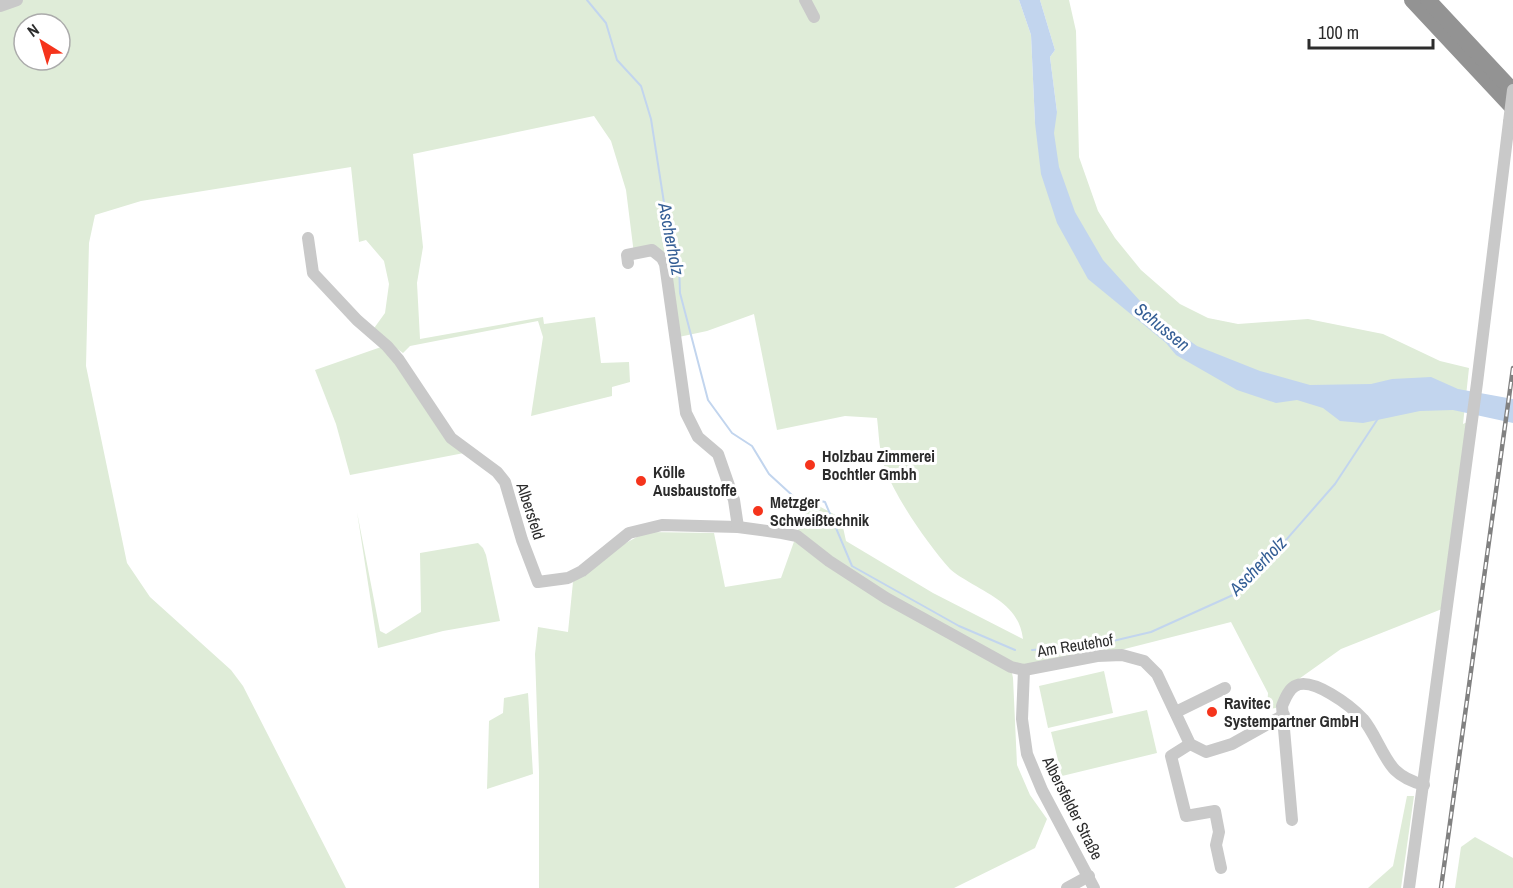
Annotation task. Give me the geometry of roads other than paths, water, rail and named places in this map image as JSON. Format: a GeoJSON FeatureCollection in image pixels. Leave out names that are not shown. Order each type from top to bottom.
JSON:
{"type":"FeatureCollection","features":[{"type":"Feature","properties":{"kind":"highway"},"geometry":{"type":"LineString","coordinates":[[1412,0],[1511,115]]}},
{"type":"Feature","properties":{"kind":"highway"},"geometry":{"type":"LineString","coordinates":[[1428,0],[1513,90]]}},
{"type":"Feature","properties":{"kind":"street"},"geometry":{"type":"LineString","coordinates":[[0,6],[17,0]]}},
{"type":"Feature","properties":{"kind":"street"},"geometry":{"type":"LineString","coordinates":[[806,0],[814,17]]}},
{"type":"Feature","properties":{"kind":"street"},"geometry":{"type":"LineString","coordinates":[[1409,888],[1477,383],[1513,90]]}},
{"type":"Feature","properties":{"kind":"street","name":"Albersfeld"},"geometry":{"type":"LineString","coordinates":[[308,238],[313,273],[399,360],[451,438],[497,472],[505,482],[522,540],[538,582],[568,578],[582,571],[628,533],[662,525],[738,527],[797,536],[829,561],[886,598],[1011,667],[1024,670]]}},
{"type":"Feature","properties":{"kind":"street"},"geometry":{"type":"LineString","coordinates":[[628,263],[627,255],[652,250],[662,258],[665,264],[686,413],[698,437],[718,454],[734,500],[738,527]]}},
{"type":"Feature","properties":{"kind":"street","name":"Am Reutehof"},"geometry":{"type":"LineString","coordinates":[[1024,670],[1097,656],[1122,655],[1144,662],[1157,674],[1190,744]]}},
{"type":"Feature","properties":{"kind":"street","name":"Albersfelder Straße"},"geometry":{"type":"LineString","coordinates":[[1024,670],[1022,719],[1027,754],[1042,790],[1095,888]]}},
{"type":"Feature","properties":{"kind":"street"},"geometry":{"type":"LineString","coordinates":[[1292,820],[1282,706],[1294,686],[1306,684],[1317,687],[1343,702],[1362,718],[1394,769],[1412,782],[1424,785]]}},
{"type":"Feature","properties":{"kind":"street"},"geometry":{"type":"LineString","coordinates":[[1176,712],[1225,687]]}},
{"type":"Feature","properties":{"kind":"street"},"geometry":{"type":"LineString","coordinates":[[1221,868],[1216,844],[1219,832],[1215,811],[1186,816],[1171,756],[1190,744],[1206,752],[1232,744],[1284,715]]}},
{"type":"Feature","properties":{"kind":"street"},"geometry":{"type":"LineString","coordinates":[[1067,888],[1089,876]]}},
{"type":"Feature","properties":{"kind":"water","name":"Schussen"},"geometry":{"type":"Polygon","coordinates":[[[1019,0],[1040,0],[1055,50],[1050,57],[1057,112],[1054,133],[1059,167],[1075,212],[1103,260],[1150,312],[1197,346],[1260,371],[1310,385],[1371,384],[1392,379],[1431,377],[1458,389],[1513,399],[1513,423],[1453,410],[1420,411],[1363,423],[1340,421],[1323,408],[1297,400],[1276,403],[1237,390],[1176,355],[1166,343],[1088,279],[1057,223],[1041,174],[1035,123],[1031,35],[1019,0]]]}},
{"type":"Feature","properties":{"kind":"waterway","name":"Ascherholz"},"geometry":{"type":"LineString","coordinates":[[587,0],[606,23],[617,60],[641,86],[651,119],[669,235],[679,263],[680,293],[708,400],[732,433],[752,446],[769,474],[793,496]]}},
{"type":"Feature","properties":{"kind":"waterway","name":"Ascherholz"},"geometry":{"type":"LineString","coordinates":[[1032,650],[1100,644],[1151,632],[1233,595],[1251,580],[1335,484],[1379,417]]}},
{"type":"Feature","properties":{"kind":"waterway","name":"Ascherholz"},"geometry":{"type":"LineString","coordinates":[[813,499],[825,502],[852,566],[959,626],[1015,650]]}},
{"type":"Feature","properties":{"kind":"railway"},"geometry":{"type":"LineString","coordinates":[[1441,888],[1513,368]]}},
{"type":"Feature","properties":{"kind":"place","name":"Holzbau Zimmerei Bochtler Gmbh"},"geometry":{"type":"Point","coordinates":[810,465]}},
{"type":"Feature","properties":{"kind":"place","name":"Kölle Ausbaustoffe"},"geometry":{"type":"Point","coordinates":[641,481]}},
{"type":"Feature","properties":{"kind":"place","name":"Metzger Schweißtechnik"},"geometry":{"type":"Point","coordinates":[758,511]}},
{"type":"Feature","properties":{"kind":"place","name":"Ravitec Systempartner GmbH"},"geometry":{"type":"Point","coordinates":[1212,712]}}]}
